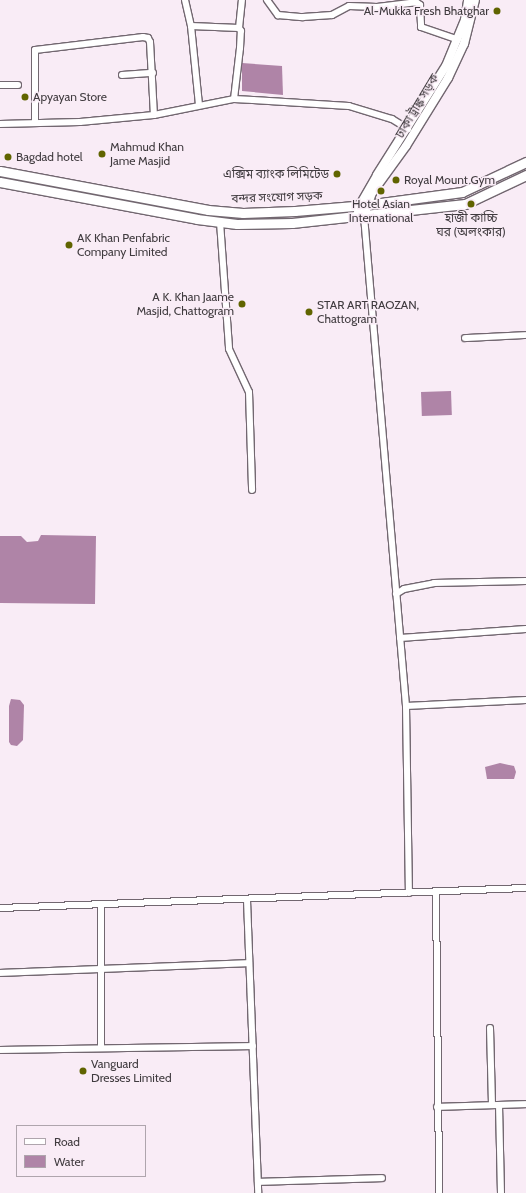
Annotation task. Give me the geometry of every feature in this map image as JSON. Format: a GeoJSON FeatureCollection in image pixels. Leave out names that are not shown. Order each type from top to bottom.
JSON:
{"type":"FeatureCollection","features":[{"type":"Feature","properties":{"kind":"highway","name":"বন্দর সংযোগ সড়ক"},"geometry":{"type":"LineString","coordinates":[[0,171],[208,210],[243,213],[295,211],[363,205],[462,192],[526,162]]}},
{"type":"Feature","properties":{"kind":"highway","name":"বন্দর সংযোগ সড়ক"},"geometry":{"type":"LineString","coordinates":[[0,182],[220,222],[292,223],[466,204],[526,175]]}},
{"type":"Feature","properties":{"kind":"main road","name":"ঢাকা ট্রাঙ্ক সড়ক"},"geometry":{"type":"LineString","coordinates":[[361,216],[363,205],[376,175],[408,129],[446,66],[458,40],[468,0]]}},
{"type":"Feature","properties":{"kind":"main road","name":"ঢাকা ট্রাঙ্ক সড়ক"},"geometry":{"type":"LineString","coordinates":[[363,205],[448,78],[464,44],[475,0]]}},
{"type":"Feature","properties":{"kind":"street"},"geometry":{"type":"LineString","coordinates":[[185,0],[191,26],[199,105]]}},
{"type":"Feature","properties":{"kind":"street"},"geometry":{"type":"LineString","coordinates":[[234,99],[240,48],[241,31],[239,28],[242,0]]}},
{"type":"Feature","properties":{"kind":"street"},"geometry":{"type":"LineString","coordinates":[[267,0],[278,15],[303,17],[332,15],[349,6],[377,7],[416,2],[420,5],[423,29],[458,40]]}},
{"type":"Feature","properties":{"kind":"street"},"geometry":{"type":"LineString","coordinates":[[191,26],[239,28]]}},
{"type":"Feature","properties":{"kind":"street"},"geometry":{"type":"LineString","coordinates":[[35,123],[34,54],[38,50],[148,38],[153,73],[154,115]]}},
{"type":"Feature","properties":{"kind":"street"},"geometry":{"type":"LineString","coordinates":[[122,75],[153,73]]}},
{"type":"Feature","properties":{"kind":"street"},"geometry":{"type":"LineString","coordinates":[[0,85],[18,85]]}},
{"type":"Feature","properties":{"kind":"street"},"geometry":{"type":"LineString","coordinates":[[0,124],[154,115],[234,99],[284,100],[348,106],[392,119],[408,129]]}},
{"type":"Feature","properties":{"kind":"street"},"geometry":{"type":"LineString","coordinates":[[361,216],[406,706],[409,893]]}},
{"type":"Feature","properties":{"kind":"street"},"geometry":{"type":"LineString","coordinates":[[220,222],[229,349],[249,392],[252,490]]}},
{"type":"Feature","properties":{"kind":"street"},"geometry":{"type":"LineString","coordinates":[[465,338],[526,335]]}},
{"type":"Feature","properties":{"kind":"street"},"geometry":{"type":"LineString","coordinates":[[396,594],[404,589],[434,583],[526,581]]}},
{"type":"Feature","properties":{"kind":"street"},"geometry":{"type":"LineString","coordinates":[[400,638],[526,629]]}},
{"type":"Feature","properties":{"kind":"street"},"geometry":{"type":"LineString","coordinates":[[406,706],[526,700]]}},
{"type":"Feature","properties":{"kind":"street"},"geometry":{"type":"LineString","coordinates":[[0,908],[101,905],[206,899],[247,900],[526,888]]}},
{"type":"Feature","properties":{"kind":"street"},"geometry":{"type":"LineString","coordinates":[[436,892],[439,1193]]}},
{"type":"Feature","properties":{"kind":"street"},"geometry":{"type":"LineString","coordinates":[[247,900],[258,1193]]}},
{"type":"Feature","properties":{"kind":"street"},"geometry":{"type":"LineString","coordinates":[[101,905],[101,1048]]}},
{"type":"Feature","properties":{"kind":"street"},"geometry":{"type":"LineString","coordinates":[[0,973],[249,963]]}},
{"type":"Feature","properties":{"kind":"street"},"geometry":{"type":"LineString","coordinates":[[490,1028],[492,1105]]}},
{"type":"Feature","properties":{"kind":"street"},"geometry":{"type":"LineString","coordinates":[[0,1050],[253,1046]]}},
{"type":"Feature","properties":{"kind":"street"},"geometry":{"type":"LineString","coordinates":[[499,1104],[501,1193]]}},
{"type":"Feature","properties":{"kind":"street"},"geometry":{"type":"LineString","coordinates":[[437,1107],[526,1104]]}},
{"type":"Feature","properties":{"kind":"street"},"geometry":{"type":"LineString","coordinates":[[258,1182],[382,1178]]}},
{"type":"Feature","properties":{"kind":"water"},"geometry":{"type":"Polygon","coordinates":[[[242,63],[282,66],[283,95],[242,91],[242,63]]]}},
{"type":"Feature","properties":{"kind":"water"},"geometry":{"type":"Polygon","coordinates":[[[451,391],[452,415],[422,416],[421,392],[451,391]]]}},
{"type":"Feature","properties":{"kind":"water"},"geometry":{"type":"Polygon","coordinates":[[[41,535],[96,536],[95,604],[0,603],[0,536],[21,536],[27,542],[38,541],[41,535]]]}},
{"type":"Feature","properties":{"kind":"water"},"geometry":{"type":"Polygon","coordinates":[[[11,699],[20,700],[24,705],[23,740],[17,746],[11,745],[9,742],[9,706],[11,699]]]}},
{"type":"Feature","properties":{"kind":"water"},"geometry":{"type":"Polygon","coordinates":[[[500,763],[514,766],[516,772],[514,779],[487,779],[485,767],[500,763]]]}},
{"type":"Feature","properties":{"kind":"place","name":"Al-Mukka Fresh Bhatghar"},"geometry":{"type":"Point","coordinates":[497,11]}},
{"type":"Feature","properties":{"kind":"place","name":"Apyayan Store"},"geometry":{"type":"Point","coordinates":[25,97]}},
{"type":"Feature","properties":{"kind":"place","name":"Mahmud Khan Jame Masjid"},"geometry":{"type":"Point","coordinates":[102,154]}},
{"type":"Feature","properties":{"kind":"place","name":"Bagdad hotel"},"geometry":{"type":"Point","coordinates":[8,157]}},
{"type":"Feature","properties":{"kind":"place","name":"এক্সিম ব্যাংক লিমিটেড"},"geometry":{"type":"Point","coordinates":[337,174]}},
{"type":"Feature","properties":{"kind":"place","name":"Royal Mount Gym"},"geometry":{"type":"Point","coordinates":[396,180]}},
{"type":"Feature","properties":{"kind":"place","name":"Hotel Asian International"},"geometry":{"type":"Point","coordinates":[381,191]}},
{"type":"Feature","properties":{"kind":"place","name":"হাজী কাচ্চি ঘর (অলংকার)"},"geometry":{"type":"Point","coordinates":[471,204]}},
{"type":"Feature","properties":{"kind":"place","name":"AK Khan Penfabric Company Limited"},"geometry":{"type":"Point","coordinates":[69,245]}},
{"type":"Feature","properties":{"kind":"place","name":"A K. Khan Jaame Masjid, Chattogram"},"geometry":{"type":"Point","coordinates":[242,304]}},
{"type":"Feature","properties":{"kind":"place","name":"STAR ART RAOZAN, Chattogram"},"geometry":{"type":"Point","coordinates":[309,312]}},
{"type":"Feature","properties":{"kind":"place","name":"Vanguard Dresses Limited"},"geometry":{"type":"Point","coordinates":[83,1071]}}]}
